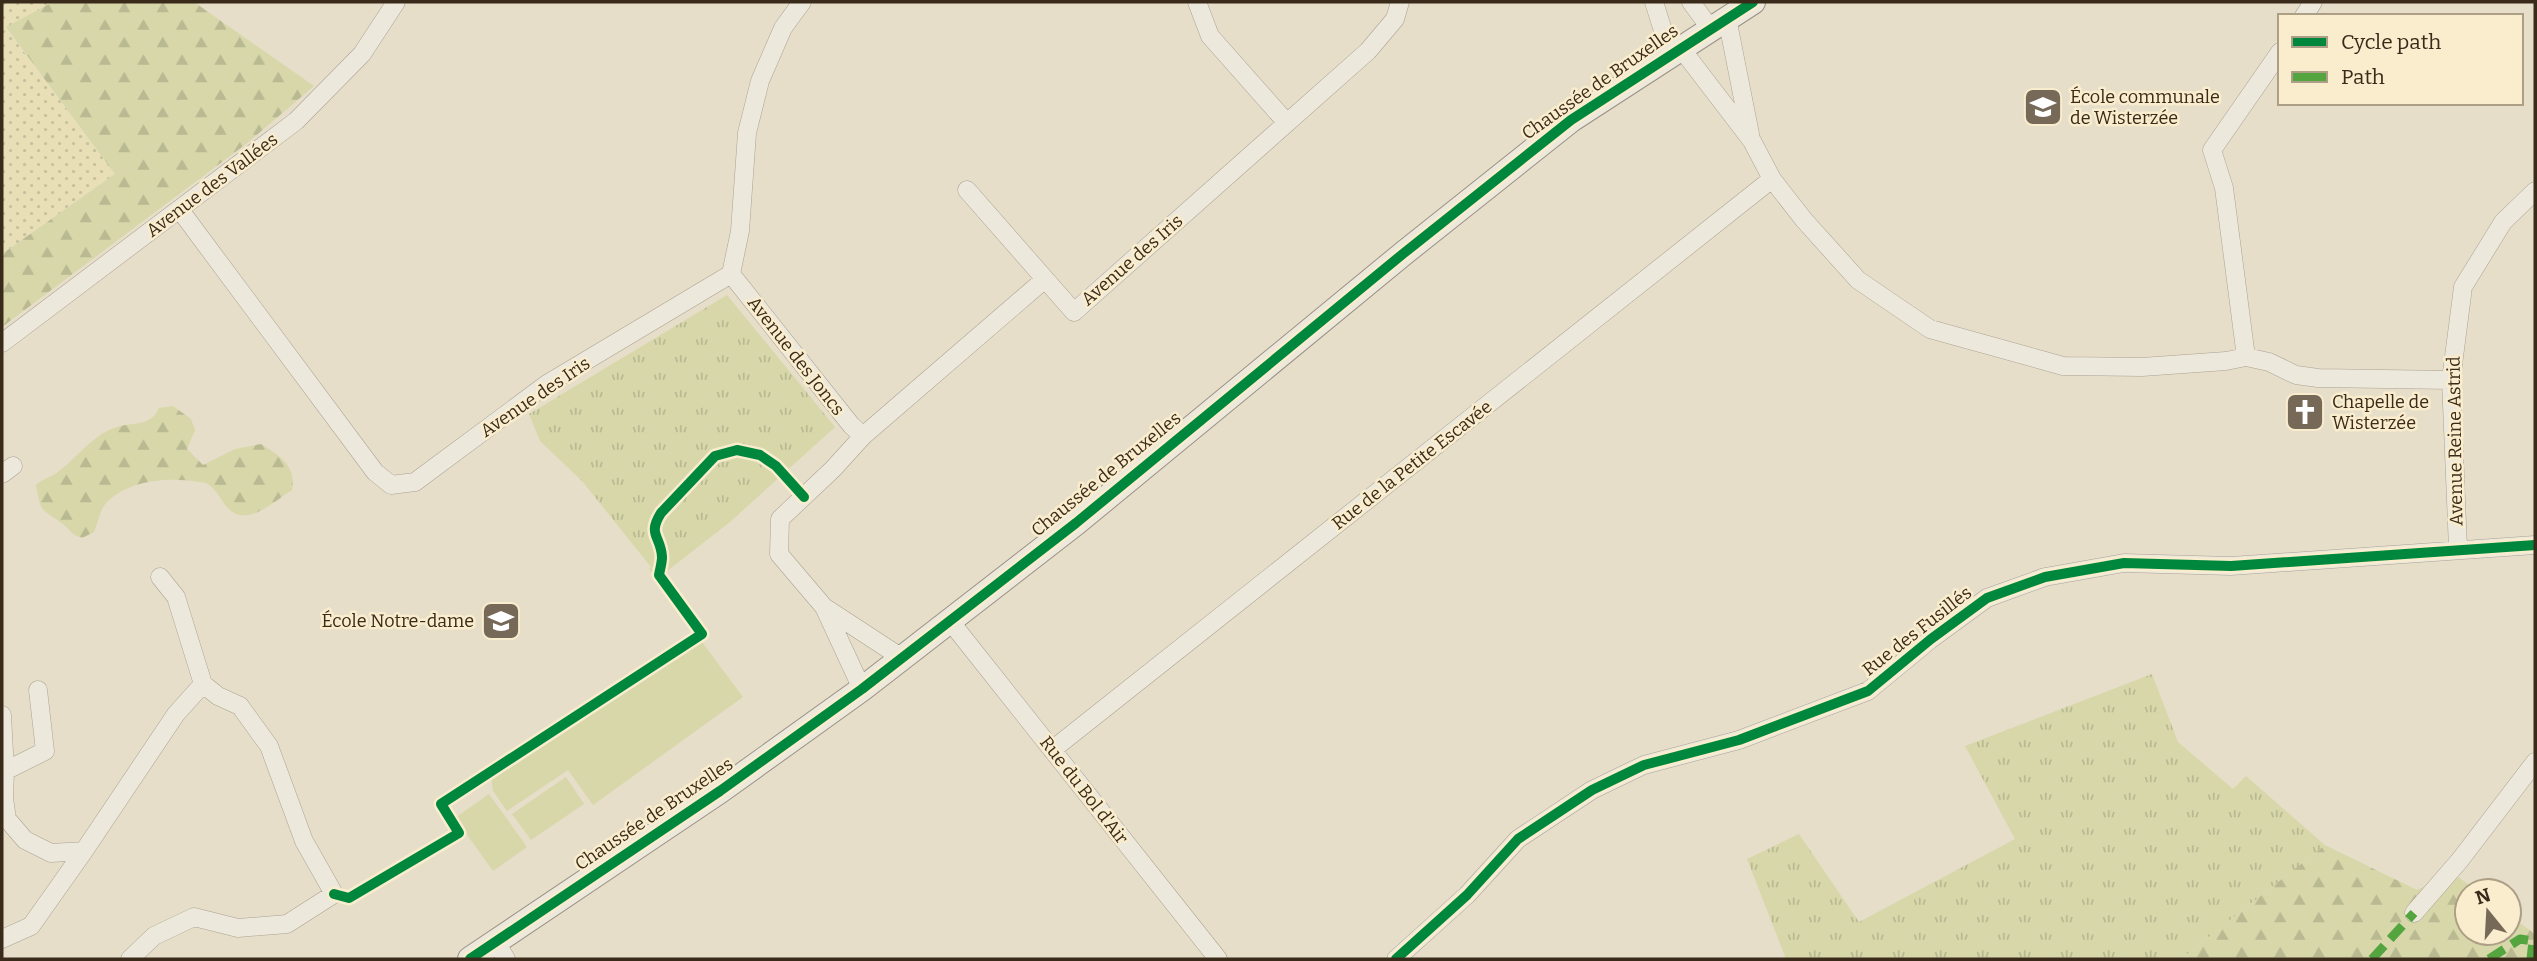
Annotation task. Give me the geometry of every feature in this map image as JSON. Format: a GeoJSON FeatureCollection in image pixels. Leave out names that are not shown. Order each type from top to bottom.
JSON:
{"type":"FeatureCollection","features":[{"type":"Feature","properties":{"kind":"main road","name":"Chaussée de Bruxelles"},"geometry":{"type":"LineString","coordinates":[[470,959],[501,951],[862,689],[1076,523],[1404,253],[1571,120],[1675,50],[1753,2]]}},
{"type":"Feature","properties":{"kind":"street","name":"Avenue des Vallées"},"geometry":{"type":"LineString","coordinates":[[2,343],[296,121],[362,54],[396,2]]}},
{"type":"Feature","properties":{"kind":"street"},"geometry":{"type":"LineString","coordinates":[[731,274],[740,231],[747,133],[760,81],[783,28],[802,2]]}},
{"type":"Feature","properties":{"kind":"street"},"geometry":{"type":"LineString","coordinates":[[1197,2],[1210,36],[1287,123]]}},
{"type":"Feature","properties":{"kind":"street","name":"Avenue des Iris"},"geometry":{"type":"LineString","coordinates":[[1045,279],[1074,312],[1368,51],[1395,19],[1400,2]]}},
{"type":"Feature","properties":{"kind":"street"},"geometry":{"type":"LineString","coordinates":[[1654,2],[1675,50],[1752,141]]}},
{"type":"Feature","properties":{"kind":"street"},"geometry":{"type":"LineString","coordinates":[[1691,2],[1718,23],[1752,141],[1772,179],[1804,220],[1858,279],[1930,329],[2063,366],[2142,368],[2246,357],[2269,362],[2296,375],[2318,378],[2451,380]]}},
{"type":"Feature","properties":{"kind":"street"},"geometry":{"type":"LineString","coordinates":[[2246,357],[2224,188],[2212,150],[2278,55]]}},
{"type":"Feature","properties":{"kind":"street","name":"Rue de la Petite Escavée"},"geometry":{"type":"LineString","coordinates":[[1052,750],[1772,179]]}},
{"type":"Feature","properties":{"kind":"street"},"geometry":{"type":"LineString","coordinates":[[862,689],[824,607],[779,554],[780,519],[834,469],[863,436],[1045,279],[967,190]]}},
{"type":"Feature","properties":{"kind":"street","name":"Avenue Reine Astrid"},"geometry":{"type":"LineString","coordinates":[[2458,548],[2451,380],[2463,288],[2503,222],[2535,191]]}},
{"type":"Feature","properties":{"kind":"street","name":"Avenue des Iris"},"geometry":{"type":"LineString","coordinates":[[180,210],[375,472],[391,485],[415,482],[547,384],[731,274]]}},
{"type":"Feature","properties":{"kind":"street","name":"Avenue des Joncs"},"geometry":{"type":"LineString","coordinates":[[731,274],[851,425],[863,436]]}},
{"type":"Feature","properties":{"kind":"street","name":"Rue des Fusillés"},"geometry":{"type":"LineString","coordinates":[[1396,959],[1467,895],[1518,839],[1592,790],[1644,765],[1739,740],[1868,691],[1931,639],[1987,598],[2045,577],[2124,563],[2231,566],[2458,548],[2535,545]]}},
{"type":"Feature","properties":{"kind":"street"},"geometry":{"type":"LineString","coordinates":[[130,959],[154,936],[194,917],[238,928],[287,924],[334,894],[304,841],[269,746],[240,706],[218,696],[203,684],[176,597],[160,577]]}},
{"type":"Feature","properties":{"kind":"street"},"geometry":{"type":"LineString","coordinates":[[824,607],[902,658]]}},
{"type":"Feature","properties":{"kind":"street","name":"Rue du Bol d'Air"},"geometry":{"type":"LineString","coordinates":[[950,621],[1218,959]]}},
{"type":"Feature","properties":{"kind":"street"},"geometry":{"type":"LineString","coordinates":[[2,939],[31,926],[176,714],[203,684]]}},
{"type":"Feature","properties":{"kind":"street"},"geometry":{"type":"LineString","coordinates":[[5,771],[45,751],[38,690]]}},
{"type":"Feature","properties":{"kind":"street"},"geometry":{"type":"LineString","coordinates":[[2,715],[7,819],[25,840],[51,853],[84,851]]}},
{"type":"Feature","properties":{"kind":"street"},"geometry":{"type":"LineString","coordinates":[[2414,913],[2460,860],[2535,762]]}},
{"type":"Feature","properties":{"kind":"shaded area"},"geometry":{"type":"Polygon","coordinates":[[[2,2],[53,2],[6,28],[115,174],[2,254],[2,2]]]}},
{"type":"Feature","properties":{"kind":"green space"},"geometry":{"type":"Polygon","coordinates":[[[53,2],[194,2],[314,86],[246,144],[2,327],[2,254],[115,174],[6,27],[53,2]]]}},
{"type":"Feature","properties":{"kind":"green space"},"geometry":{"type":"Polygon","coordinates":[[[727,295],[835,427],[730,522],[657,579],[649,569],[651,567],[582,481],[540,441],[529,414],[727,295]]]}},
{"type":"Feature","properties":{"kind":"green space"},"geometry":{"type":"Polygon","coordinates":[[[173,406],[191,419],[195,430],[187,449],[203,465],[235,449],[261,444],[285,462],[292,474],[292,490],[254,514],[240,515],[230,510],[207,483],[187,480],[151,481],[127,488],[107,502],[94,532],[82,538],[44,510],[36,485],[63,468],[99,436],[117,427],[146,421],[156,414],[159,408],[173,406]]]}},
{"type":"Feature","properties":{"kind":"green space"},"geometry":{"type":"Polygon","coordinates":[[[699,638],[743,697],[593,805],[568,770],[507,811],[493,791],[491,775],[699,638]]]}},
{"type":"Feature","properties":{"kind":"green space"},"geometry":{"type":"Polygon","coordinates":[[[2152,674],[2178,742],[2233,789],[2246,776],[2325,845],[2181,959],[1786,959],[1747,859],[1799,834],[1859,922],[2015,839],[1965,746],[2152,674]]]}},
{"type":"Feature","properties":{"kind":"green space"},"geometry":{"type":"Polygon","coordinates":[[[566,777],[584,804],[531,840],[512,814],[566,777]]]}},
{"type":"Feature","properties":{"kind":"green space"},"geometry":{"type":"Polygon","coordinates":[[[489,794],[527,847],[493,871],[455,818],[489,794]]]}},
{"type":"Feature","properties":{"kind":"green space"},"geometry":{"type":"Polygon","coordinates":[[[2325,845],[2417,890],[2453,873],[2458,877],[2453,877],[2453,947],[2523,947],[2523,925],[2535,934],[2535,959],[2181,959],[2325,845]]]}},
{"type":"Feature","properties":{"kind":"marked path"},"geometry":{"type":"LineString","coordinates":[[2372,959],[2414,913]]}},
{"type":"Feature","properties":{"kind":"marked path"},"geometry":{"type":"LineString","coordinates":[[2489,959],[2520,939],[2533,941],[2531,959]]}},
{"type":"Feature","properties":{"kind":"cycle path"},"geometry":{"type":"LineString","coordinates":[[470,959],[720,791],[862,689],[1076,523],[1404,253],[1571,120],[1753,2]]}},
{"type":"Feature","properties":{"kind":"cycle path"},"geometry":{"type":"LineString","coordinates":[[334,894],[349,898],[459,833],[441,804],[702,634],[659,575],[662,557],[655,526],[661,513],[715,456],[737,450],[760,455],[776,466],[804,497]]}},
{"type":"Feature","properties":{"kind":"cycle path"},"geometry":{"type":"LineString","coordinates":[[1396,959],[1467,895],[1518,839],[1592,790],[1644,765],[1739,740],[1868,691],[1931,639],[1987,598],[2045,577],[2124,563],[2231,566],[2535,545]]}},
{"type":"Feature","properties":{"kind":"place","name":"École communale de Wisterzée"},"geometry":{"type":"Point","coordinates":[2043,107]}},
{"type":"Feature","properties":{"kind":"place","name":"Chapelle de Wisterzée"},"geometry":{"type":"Point","coordinates":[2305,412]}},
{"type":"Feature","properties":{"kind":"place","name":"École Notre-dame"},"geometry":{"type":"Point","coordinates":[501,621]}}]}
